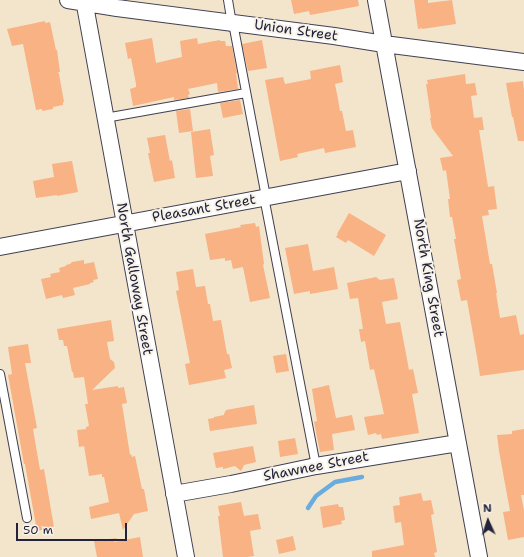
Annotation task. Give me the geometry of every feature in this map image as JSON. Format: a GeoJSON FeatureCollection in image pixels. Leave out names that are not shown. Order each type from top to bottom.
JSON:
{"type":"FeatureCollection","features":[{"type":"Feature","properties":{"kind":"street","name":"North King Street"},"geometry":{"type":"LineString","coordinates":[[376,0],[479,557]]}},
{"type":"Feature","properties":{"kind":"street","name":"Union Street"},"geometry":{"type":"LineString","coordinates":[[79,1],[117,8],[524,62]]}},
{"type":"Feature","properties":{"kind":"street","name":"North Galloway Street"},"geometry":{"type":"LineString","coordinates":[[79,1],[105,118],[186,557]]}},
{"type":"Feature","properties":{"kind":"street","name":"Pleasant Street"},"geometry":{"type":"LineString","coordinates":[[0,247],[408,171]]}},
{"type":"Feature","properties":{"kind":"street","name":"Shawnee Street"},"geometry":{"type":"LineString","coordinates":[[174,494],[231,484],[316,466],[458,443]]}},
{"type":"Feature","properties":{"kind":"lane"},"geometry":{"type":"LineString","coordinates":[[228,0],[231,18],[234,23],[266,197],[265,202],[316,466]]}},
{"type":"Feature","properties":{"kind":"lane"},"geometry":{"type":"LineString","coordinates":[[105,118],[246,93]]}},
{"type":"Feature","properties":{"kind":"lane"},"geometry":{"type":"LineString","coordinates":[[0,374],[27,518]]}},
{"type":"Feature","properties":{"kind":"building"},"geometry":{"type":"Polygon","coordinates":[[[291,0],[358,0],[359,6],[310,15],[309,11],[294,14],[291,0]]]}},
{"type":"Feature","properties":{"kind":"building"},"geometry":{"type":"Polygon","coordinates":[[[414,0],[428,0],[428,3],[452,0],[456,24],[418,29],[414,0]]]}},
{"type":"Feature","properties":{"kind":"building"},"geometry":{"type":"Polygon","coordinates":[[[45,21],[45,23],[50,22],[57,50],[60,72],[58,72],[64,102],[63,105],[42,111],[42,109],[36,110],[23,44],[12,46],[7,29],[45,21]]]}},
{"type":"Feature","properties":{"kind":"building"},"geometry":{"type":"Polygon","coordinates":[[[152,38],[156,63],[182,57],[180,41],[197,38],[198,44],[220,40],[225,41],[226,46],[232,46],[237,73],[238,89],[218,92],[217,83],[188,89],[190,94],[188,95],[189,98],[174,100],[174,97],[133,106],[130,89],[136,87],[136,84],[131,58],[128,59],[125,43],[152,38]]]}},
{"type":"Feature","properties":{"kind":"building"},"geometry":{"type":"Polygon","coordinates":[[[262,40],[267,68],[248,71],[242,44],[262,40]]]}},
{"type":"Feature","properties":{"kind":"building"},"geometry":{"type":"Polygon","coordinates":[[[340,65],[343,82],[335,84],[340,111],[342,111],[346,131],[353,130],[356,147],[325,153],[324,148],[297,154],[298,157],[280,161],[265,80],[283,77],[285,84],[311,79],[310,71],[340,65]]]}},
{"type":"Feature","properties":{"kind":"building"},"geometry":{"type":"Polygon","coordinates":[[[465,74],[466,84],[475,83],[477,95],[471,96],[474,118],[482,117],[484,130],[479,130],[488,187],[494,186],[497,209],[488,210],[489,215],[482,216],[490,264],[492,264],[500,318],[516,315],[520,335],[524,334],[524,370],[480,376],[467,300],[461,301],[457,280],[461,279],[454,239],[456,239],[452,217],[450,217],[448,199],[450,199],[446,170],[443,171],[440,158],[453,156],[432,128],[426,84],[428,84],[427,80],[465,74]]]}},
{"type":"Feature","properties":{"kind":"building"},"geometry":{"type":"Polygon","coordinates":[[[523,81],[524,141],[518,141],[506,83],[523,81]]]}},
{"type":"Feature","properties":{"kind":"building"},"geometry":{"type":"Polygon","coordinates":[[[240,100],[243,114],[223,118],[220,103],[240,100]]]}},
{"type":"Feature","properties":{"kind":"building"},"geometry":{"type":"Polygon","coordinates":[[[190,109],[193,131],[179,133],[176,111],[190,109]]]}},
{"type":"Feature","properties":{"kind":"building"},"geometry":{"type":"Polygon","coordinates":[[[210,129],[214,155],[210,156],[213,176],[196,178],[191,132],[210,129]]]}},
{"type":"Feature","properties":{"kind":"building"},"geometry":{"type":"Polygon","coordinates":[[[165,135],[175,178],[154,182],[148,153],[150,153],[147,138],[165,135]]]}},
{"type":"Feature","properties":{"kind":"building"},"geometry":{"type":"Polygon","coordinates":[[[72,161],[78,192],[36,198],[33,181],[54,177],[52,164],[72,161]]]}},
{"type":"Feature","properties":{"kind":"building"},"geometry":{"type":"Polygon","coordinates":[[[349,213],[386,235],[374,256],[348,240],[346,243],[336,237],[349,213]]]}},
{"type":"Feature","properties":{"kind":"building"},"geometry":{"type":"Polygon","coordinates":[[[255,223],[256,227],[259,226],[263,265],[270,298],[250,302],[243,267],[233,269],[231,260],[225,261],[225,258],[210,260],[205,234],[241,227],[240,225],[255,223]]]}},
{"type":"Feature","properties":{"kind":"building"},"geometry":{"type":"Polygon","coordinates":[[[308,244],[313,271],[334,267],[338,289],[310,294],[310,291],[294,294],[285,248],[308,244]]]}},
{"type":"Feature","properties":{"kind":"building"},"geometry":{"type":"Polygon","coordinates":[[[84,260],[84,264],[94,262],[98,279],[93,280],[94,282],[90,284],[73,288],[75,295],[63,298],[62,295],[46,299],[41,279],[51,277],[50,274],[60,272],[59,268],[72,262],[84,260]]]}},
{"type":"Feature","properties":{"kind":"building"},"geometry":{"type":"Polygon","coordinates":[[[193,269],[196,287],[205,286],[213,321],[221,320],[227,354],[229,354],[232,368],[224,370],[226,378],[189,385],[185,364],[190,363],[176,291],[179,290],[176,272],[193,269]]]}},
{"type":"Feature","properties":{"kind":"building"},"geometry":{"type":"Polygon","coordinates":[[[376,277],[380,280],[394,278],[398,299],[382,302],[386,324],[400,322],[409,370],[413,369],[418,393],[412,394],[419,433],[382,439],[381,434],[377,435],[376,433],[368,435],[364,417],[384,414],[374,369],[370,370],[365,341],[361,342],[359,329],[363,329],[358,298],[350,299],[347,283],[376,277]]]}},
{"type":"Feature","properties":{"kind":"building"},"geometry":{"type":"Polygon","coordinates":[[[111,320],[114,341],[107,342],[110,359],[114,362],[115,368],[92,390],[118,386],[118,388],[124,387],[127,403],[122,404],[130,455],[131,454],[132,457],[135,456],[148,511],[134,514],[123,530],[119,513],[91,519],[89,507],[109,502],[104,477],[102,477],[102,474],[89,476],[84,446],[79,447],[77,430],[86,429],[86,427],[89,426],[85,404],[88,404],[84,377],[74,378],[67,346],[64,346],[63,340],[59,340],[57,329],[111,320]]]}},
{"type":"Feature","properties":{"kind":"building"},"geometry":{"type":"Polygon","coordinates":[[[28,344],[31,363],[25,363],[37,428],[33,429],[40,470],[44,469],[54,527],[37,531],[8,375],[12,374],[8,347],[28,344]]]}},
{"type":"Feature","properties":{"kind":"building"},"geometry":{"type":"Polygon","coordinates":[[[286,354],[289,371],[276,373],[273,356],[286,354]]]}},
{"type":"Feature","properties":{"kind":"building"},"geometry":{"type":"Polygon","coordinates":[[[329,385],[336,418],[352,415],[355,430],[332,434],[334,450],[320,452],[314,422],[317,421],[312,389],[329,385]]]}},
{"type":"Feature","properties":{"kind":"building"},"geometry":{"type":"Polygon","coordinates":[[[254,405],[257,424],[210,431],[208,419],[224,415],[226,410],[254,405]]]}},
{"type":"Feature","properties":{"kind":"building"},"geometry":{"type":"Polygon","coordinates":[[[524,429],[524,495],[521,495],[524,510],[524,537],[508,540],[503,512],[510,511],[497,435],[512,434],[512,431],[524,429]]]}},
{"type":"Feature","properties":{"kind":"building"},"geometry":{"type":"Polygon","coordinates":[[[295,438],[298,454],[280,457],[278,441],[295,438]]]}},
{"type":"Feature","properties":{"kind":"building"},"geometry":{"type":"Polygon","coordinates":[[[253,446],[256,462],[244,465],[241,471],[235,466],[223,469],[223,467],[216,468],[213,453],[253,446]]]}},
{"type":"Feature","properties":{"kind":"building"},"geometry":{"type":"Polygon","coordinates":[[[421,493],[423,501],[431,500],[434,514],[431,515],[437,552],[434,553],[435,557],[372,557],[372,551],[404,545],[401,522],[395,523],[393,506],[400,505],[399,497],[421,493]]]}},
{"type":"Feature","properties":{"kind":"building"},"geometry":{"type":"Polygon","coordinates":[[[241,502],[244,516],[258,514],[261,529],[250,531],[254,556],[223,557],[218,506],[241,502]]]}},
{"type":"Feature","properties":{"kind":"building"},"geometry":{"type":"Polygon","coordinates":[[[338,504],[339,507],[343,507],[345,520],[341,521],[342,524],[323,528],[320,507],[338,504]]]}},
{"type":"Feature","properties":{"kind":"building"},"geometry":{"type":"Polygon","coordinates":[[[293,536],[296,550],[279,554],[276,540],[293,536]]]}},
{"type":"Feature","properties":{"kind":"building"},"geometry":{"type":"Polygon","coordinates":[[[140,537],[143,557],[97,557],[94,541],[117,538],[114,542],[140,537]]]}},
{"type":"Feature","properties":{"kind":"waterway"},"geometry":{"type":"LineString","coordinates":[[308,508],[316,496],[335,482],[362,477]]}}]}
